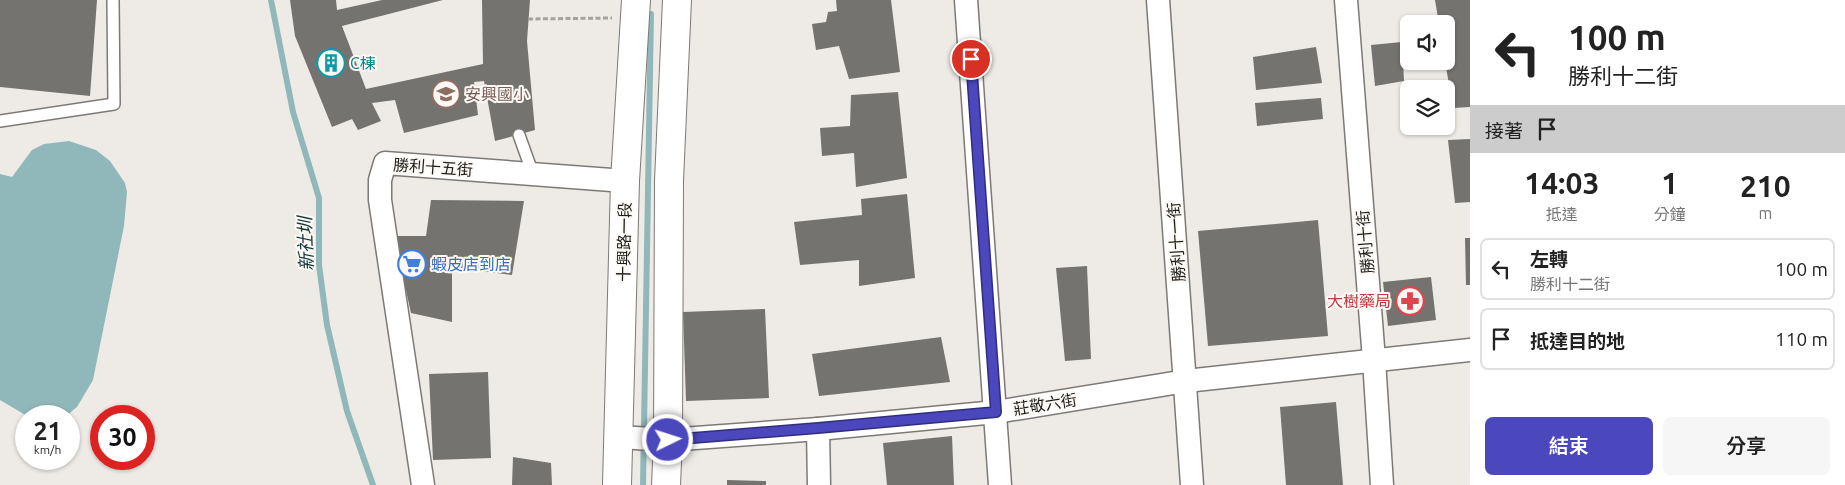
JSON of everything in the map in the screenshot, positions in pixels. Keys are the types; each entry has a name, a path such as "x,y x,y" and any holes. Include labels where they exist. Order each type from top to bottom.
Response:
{"street":[{"path":"666,485 668,440 669,181 677,0"},
{"path":"966,0 1000,485"},
{"name":"勝利十一街","path":"1158,0 1192,485"},
{"name":"勝利十街","path":"1346,0 1382,485"},
{"name":"十興路一段","path":"617,485 626,181 635,9"},
{"name":"勝利十五街","path":"423,485 380,200 380,180 385,163 626,181"},
{"name":"莊敬六街","path":"619,437 668,440 996,412 1186,381 1470,350"},
{"path":"818,428 819,485"}],"lane":[{"path":"0,121 114,104 113,0"},
{"path":"519,135 533,174"}],"path":[{"path":"528,18 635,9"}],"water":[{"path":"69,141 96,150 110,161 125,183 127,192 124,226 93,380 78,405 15,405 15,409 0,400 0,174 12,177 32,150 44,144"}],"building":[{"path":"0,0 97,0 90,96 0,87"},
{"path":"290,0 336,0 337,10 382,0 443,0 342,26 366,89 483,64 482,0 530,0 527,41 535,130 495,141 484,81 474,82 478,115 404,133 395,100 372,103 381,121 358,130 352,119 332,127 295,36"},
{"path":"836,0 891,0 900,72 849,79 839,46 816,50 812,24 826,22 828,12 837,11"},
{"path":"1435,0 1470,0 1470,107 1455,108 1455,80 1448,80 1447,70 1455,70 1455,15 1438,15"},
{"path":"1400,42 1400,70 1403,70 1404,80 1375,86 1371,45"},
{"path":"1316,47 1322,83 1256,90 1253,57"},
{"path":"898,92 907,178 856,187 854,153 822,156 820,128 850,126 851,95"},
{"path":"1321,98 1323,119 1257,126 1255,103"},
{"path":"1470,139 1470,202 1455,203 1448,140"},
{"path":"907,194 915,278 859,286 859,260 800,265 794,222 862,215 861,199"},
{"path":"431,200 524,201 512,275 452,267 452,322 411,313 394,236 426,236"},
{"path":"1318,220 1328,336 1208,346 1198,231"},
{"path":"1465,238 1470,238 1470,285 1466,285"},
{"path":"1087,266 1091,359 1065,361 1056,268"},
{"name":"大樹藥局","path":"1431,277 1436,320 1388,326 1383,282"},
{"path":"765,309 769,398 686,401 683,312"},
{"path":"941,337 950,382 819,396 812,354"},
{"path":"488,372 491,458 433,460 429,374"},
{"path":"1336,402 1343,485 1286,485 1280,407"},
{"path":"952,436 954,485 887,485 883,443"},
{"path":"513,457 551,463 552,485 512,485"},
{"path":"727,480 766,481 766,485 727,485"}],"waterway":[{"name":"新社圳","path":"271,0 293,112 319,198 319,265 327,325 347,411 373,485"},
{"name":"新社圳","path":"643,485 651,14"}],"place":[{"name":"C棟","path":"331,63"},
{"name":"安興國小","path":"446,94"},
{"name":"蝦皮店到店","path":"412,264"},
{"name":"大樹藥局","path":"1410,301"}],"route":[{"path":"668,440 996,412 971,59"}]}
